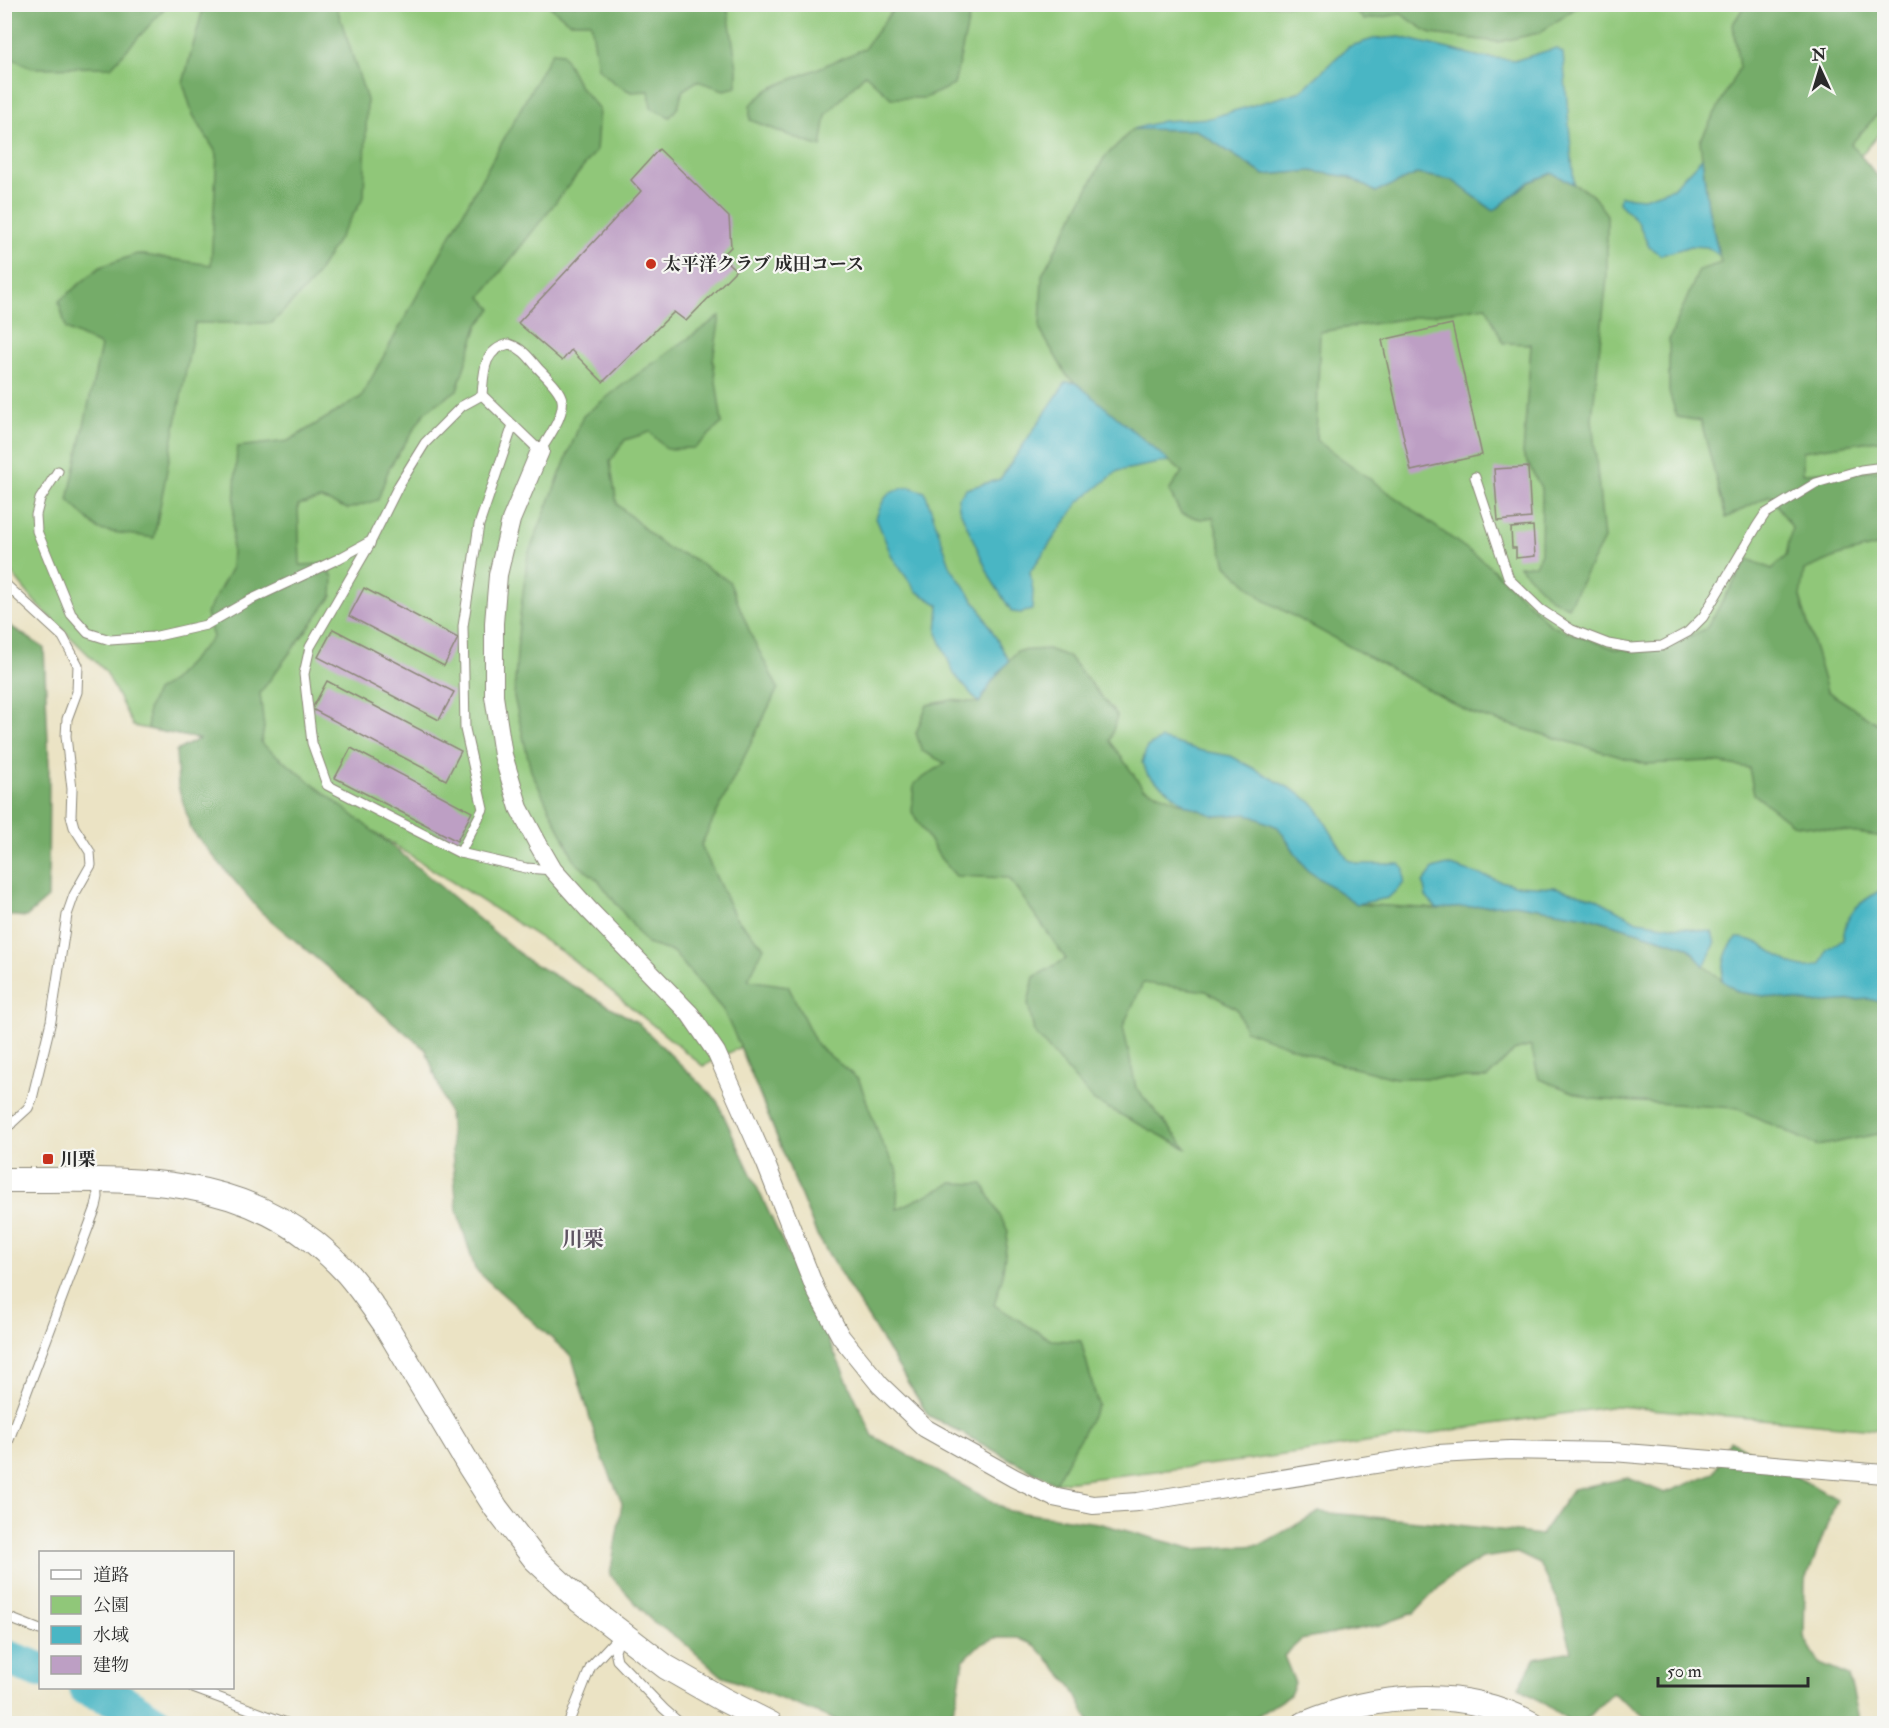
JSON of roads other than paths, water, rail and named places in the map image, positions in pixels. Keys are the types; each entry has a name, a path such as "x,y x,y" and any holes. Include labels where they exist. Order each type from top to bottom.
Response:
{"street":[{"path":"540,451 511,520 498,575 494,623 494,696 503,755 519,808 553,870 690,1014 716,1053 766,1164 816,1291 841,1337 880,1385 925,1428 1053,1497 1093,1504 1138,1502 1438,1454 1510,1450 1613,1452 1884,1474"},
{"path":"4,1180 172,1184 224,1194 248,1203 276,1216 302,1233 346,1272 385,1324 470,1467 535,1559 621,1634 666,1667 771,1724"},
{"path":"1304,1724 1361,1704 1395,1699 1425,1698 1456,1699 1493,1707 1517,1715 1532,1724"}],"lane":[{"path":"509,344 520,347 558,390 562,401 551,435 540,451 513,425 482,395 490,353 497,346 509,344"},
{"path":"482,395 462,406 425,443 399,485 371,542 310,646 304,674 312,743 327,785 460,854 526,868 553,870"},
{"path":"460,854 483,809 465,729 463,626 479,525 513,425"},
{"path":"1475,477 1509,579 1540,609 1572,630 1608,644 1631,648 1662,646 1688,632 1703,616 1766,514 1816,483 1861,470 1884,467"},
{"path":"58,471 40,499 36,515 37,531 71,614 88,633 110,640 153,637 206,625 248,601 338,560 371,542"},
{"path":"4,583 63,638 78,665 77,693 68,719 66,736 72,789 71,816 74,827 90,852 91,865 74,895 67,915 53,1012 32,1099 28,1108 8,1127"},
{"path":"4,1110 8,1127"},
{"path":"4,1453 96,1207 97,1181"},
{"path":"4,1616 39,1630"},
{"path":"567,1724 591,1666 621,1634"},
{"path":"621,1634 615,1651 617,1660 681,1724"},
{"path":"196,1689 289,1724"}],"water":[{"path":"1400,37 1481,57 1517,60 1556,48 1563,53 1574,184 1552,173 1529,182 1494,211 1452,180 1417,174 1376,192 1349,177 1311,171 1264,175 1196,130 1133,129 1163,121 1210,118 1301,91 1348,47 1373,39"},
{"path":"1702,158 1708,207 1719,255 1707,247 1691,246 1661,255 1649,247 1638,222 1619,203 1620,196 1644,198 1673,188"},
{"path":"1066,382 1076,383 1169,461 1118,471 1079,502 1030,572 1033,591 1032,610 1021,613 1012,612 991,579 959,508 958,498 966,489 1000,479"},
{"path":"910,487 925,492 951,568 980,609 1009,661 992,681 979,703 954,674 937,633 939,605 916,591 892,557 876,518 887,496 896,490"},
{"path":"1161,739 1202,751 1231,756 1295,791 1314,804 1348,860 1358,864 1399,864 1404,868 1404,883 1388,898 1357,904 1307,870 1278,827 1247,814 1215,816 1186,805 1148,775 1142,763 1147,747"},
{"path":"1447,865 1514,885 1554,887 1595,898 1637,921 1712,932 1715,944 1704,966 1688,947 1586,916 1514,904 1437,909 1426,897 1423,883 1433,869"},
{"path":"1879,891 1884,891 1884,1003 1869,999 1812,1003 1738,992 1722,980 1727,952 1737,938 1748,939 1799,966 1810,967 1821,964 1827,949 1843,940 1849,916 1864,901"}],"waterway":[{"path":"4,1657 39,1670"},
{"path":"89,1689 121,1701 157,1724"}],"place":[{"name":"太平洋クラブ 成田コース","path":"651,264"},
{"name":"川栗","path":"48,1159"}],"district":[{"name":"川栗","path":"583,1239"}]}
